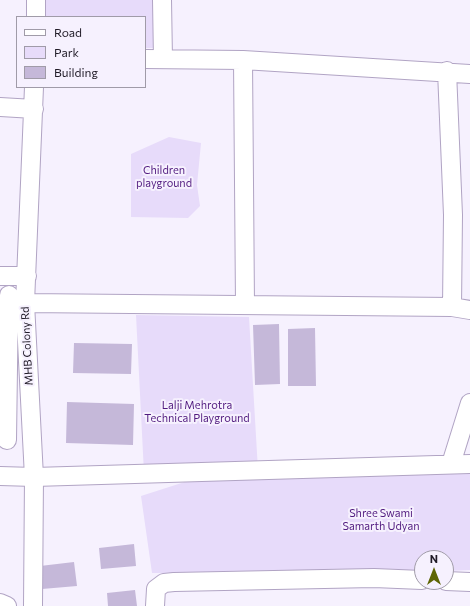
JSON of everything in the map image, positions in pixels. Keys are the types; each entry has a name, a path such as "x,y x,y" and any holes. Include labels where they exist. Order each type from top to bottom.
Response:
{"street":[{"path":"36,0 36,16"},
{"path":"162,0 163,59"},
{"path":"146,59 243,60 447,71 470,74"},
{"path":"243,60 245,305"},
{"path":"447,71 453,215 452,307"},
{"name":"MHB Colony Rd","path":"33,606 34,476 32,440 15,297 26,276 34,88"},
{"path":"0,107 34,109"},
{"path":"0,276 26,276"},
{"path":"32,440 3,440 15,297 245,305 452,307 470,310"},
{"path":"451,464 470,403"},
{"path":"0,476 470,464"},
{"path":"155,606 156,589 164,583 374,578 414,580"},
{"path":"454,581 470,582"},
{"path":"0,603 7,606"}],"green space":[{"path":"45,0 156,0 160,48 146,48 146,16 45,16"},
{"name":"Children playground","path":"169,137 201,143 197,185 200,206 188,218 131,217 131,154"},
{"name":"Shree Swami Samarth Udyan","path":"136,315 249,317 258,470 470,467 470,570 454,571 454,550 414,550 414,572 152,573 141,496 216,472 144,473"}],"building":[{"path":"279,324 280,384 255,385 253,325"},
{"path":"315,328 316,386 288,386 288,329"},
{"path":"74,343 132,344 131,374 73,373"},
{"path":"67,402 134,404 133,445 66,443"},
{"path":"134,544 136,566 101,569 99,548"},
{"path":"74,562 77,586 42,589 40,566"},
{"path":"135,590 137,606 108,606 107,593"}],"park label":[{"name":"Lalji Mehrotra Technical Playground","path":"197,411"}]}
